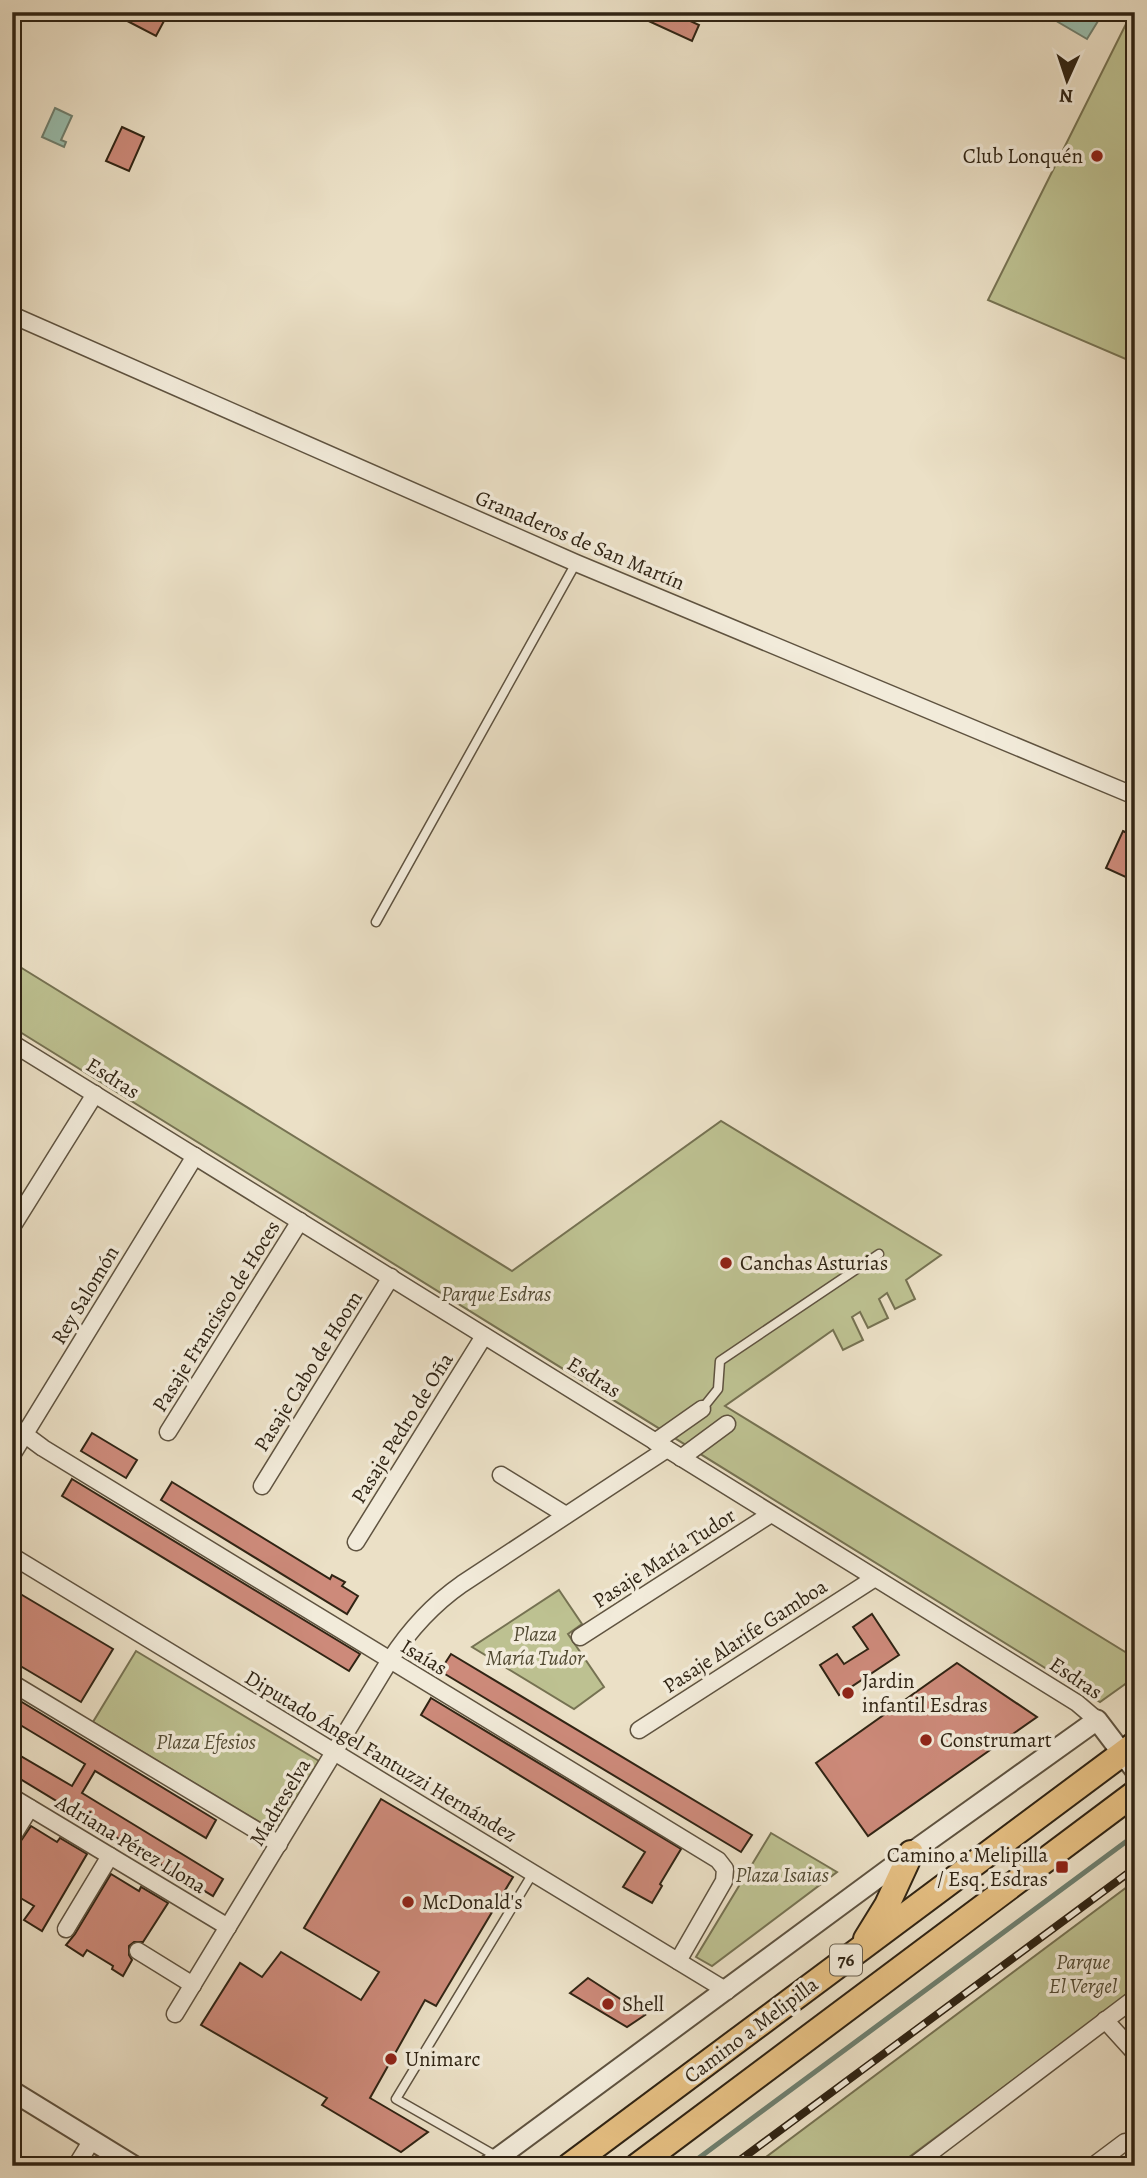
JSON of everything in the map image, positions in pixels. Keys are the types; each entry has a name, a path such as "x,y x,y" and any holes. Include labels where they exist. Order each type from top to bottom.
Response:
{"main road":[{"name":"Camino a Melipilla","path":"569,2166 858,1951 1131,1756"},
{"name":"Camino a Melipilla","path":"637,2166 1135,1793"},
{"path":"858,1951 887,1905 911,1853"}],"street":[{"name":"Granaderos de San Martín","path":"12,315 576,563 1135,796"},
{"name":"Esdras","path":"12,1043 1077,1703 1131,1756"},
{"path":"12,1227 95,1094"},
{"name":"Rey Salomón","path":"12,1455 19,1430 195,1156"},
{"name":"Pasaje Francisco de Hoces","path":"168,1432 300,1221"},
{"name":"Pasaje Cabo de Hoom","path":"262,1486 391,1278"},
{"name":"Pasaje Pedro de Oña","path":"356,1542 484,1336"},
{"name":"Madreselva","path":"668,1450 702,1409"},
{"name":"Madreselva","path":"175,2014 390,1660 418,1622 449,1594 566,1515 668,1450 727,1424"},
{"name":"Isaías","path":"19,1430 43,1448 722,1864 726,1875 724,1881 678,1961"},
{"path":"501,1475 566,1515"},
{"name":"Pasaje María Tudor","path":"580,1637 771,1514"},
{"name":"Diputado Ángel Fantuzzi Hernández","path":"12,1556 727,1991"},
{"name":"Pasaje Alarife Gamboa","path":"639,1730 875,1578"},
{"path":"12,1683 279,1844"},
{"path":"493,2162 911,1853 1097,1720"},
{"name":"Adriana Pérez Llona","path":"12,1797 228,1927"},
{"path":"12,1837 30,1808"},
{"path":"66,1929 110,1856"},
{"path":"138,1951 192,1985"},
{"path":"920,2164 1135,1998"},
{"path":"1105,2020 1135,2053"},
{"path":"12,2091 134,2166"},
{"path":"76,2166 92,2140"},
{"path":"1093,2166 1125,2142"}],"lane":[{"path":"376,922 576,563"},
{"path":"702,1409 718,1389 720,1361 879,1254"},
{"path":"493,2162 396,2099 533,1873"}],"green space":[{"name":"Club Lonquén","path":"1132,12 1135,12 1135,363 988,300"},
{"name":"Parque Esdras","path":"12,962 512,1271 721,1121 941,1255 906,1280 915,1299 895,1309 887,1293 879,1299 888,1318 868,1328 860,1312 852,1317 863,1340 843,1350 833,1330 725,1406 1135,1658 1135,1677 1100,1702 12,1027"},
{"name":"Plaza María Tudor","path":"559,1590 582,1624 568,1634 604,1687 574,1709 472,1647"},
{"name":"Plaza Efesios","path":"136,1651 319,1761 276,1832 93,1722"},
{"name":"Plaza Isaias","path":"771,1833 837,1872 712,1966 696,1957"},
{"name":"Parque El Vergel","path":"1135,1881 1135,1990 897,2166 754,2166"}],"shaded area":[{"path":"1041,12 1102,12 1103,13 1087,39"},
{"path":"55,108 72,116 61,140 66,142 64,147 42,137"}],"building":[{"path":"110,12 147,12 164,21 156,36"},
{"path":"629,12 671,12 699,25 692,41"},
{"path":"122,127 144,137 129,171 106,161"},
{"path":"1123,831 1135,837 1135,868 1130,879 1106,868"},
{"path":"92,1433 137,1460 126,1478 81,1451"},
{"path":"72,1479 360,1654 349,1671 62,1496"},
{"path":"172,1482 330,1579 332,1575 345,1582 342,1586 358,1596 347,1614 161,1500"},
{"path":"12,1589 113,1649 81,1702 12,1661"},
{"path":"872,1614 899,1655 839,1695 820,1665 837,1654 844,1664 868,1649 853,1627"},
{"path":"451,1654 752,1835 741,1852 440,1671"},
{"name":"Construmart","path":"957,1663 1037,1717 868,1836 816,1763"},
{"path":"12,1696 216,1820 206,1838 95,1771 82,1793 223,1879 213,1896 12,1774 12,1751 72,1786 85,1764 12,1720"},
{"path":"431,1698 681,1849 652,1903 623,1887 645,1852 421,1715"},
{"path":"381,1799 513,1877 436,2006 425,2000 370,2098 428,2132 401,2152 322,2105 327,2098 201,2025 240,1963 262,1977 281,1952 361,2000 379,1972 304,1928"},
{"path":"31,1826 57,1842 60,1838 87,1854 42,1931 24,1920 34,1906 12,1893 12,1854"},
{"path":"111,1874 139,1891 141,1887 168,1903 143,1942 134,1942 129,1946 132,1960 123,1976 112,1969 113,1966 87,1950 83,1956 66,1945"},
{"name":"Shell","path":"588,1978 645,2015 627,2027 570,1993"}],"waterway":[{"path":"688,2166 1135,1835"}],"railway":[{"path":"732,2166 1135,1868"}],"place":[{"name":"Club Lonquén","path":"1097,156"},
{"name":"Canchas Asturias","path":"726,1263"},
{"name":"Jardin infantil Esdras","path":"848,1693"},
{"name":"Construmart","path":"926,1740"},
{"name":"Camino a Melipilla / Esq. Esdras","path":"1062,1867"},
{"name":"McDonald's","path":"408,1902"},
{"name":"Shell","path":"608,2004"},
{"name":"Unimarc","path":"391,2059"}]}
